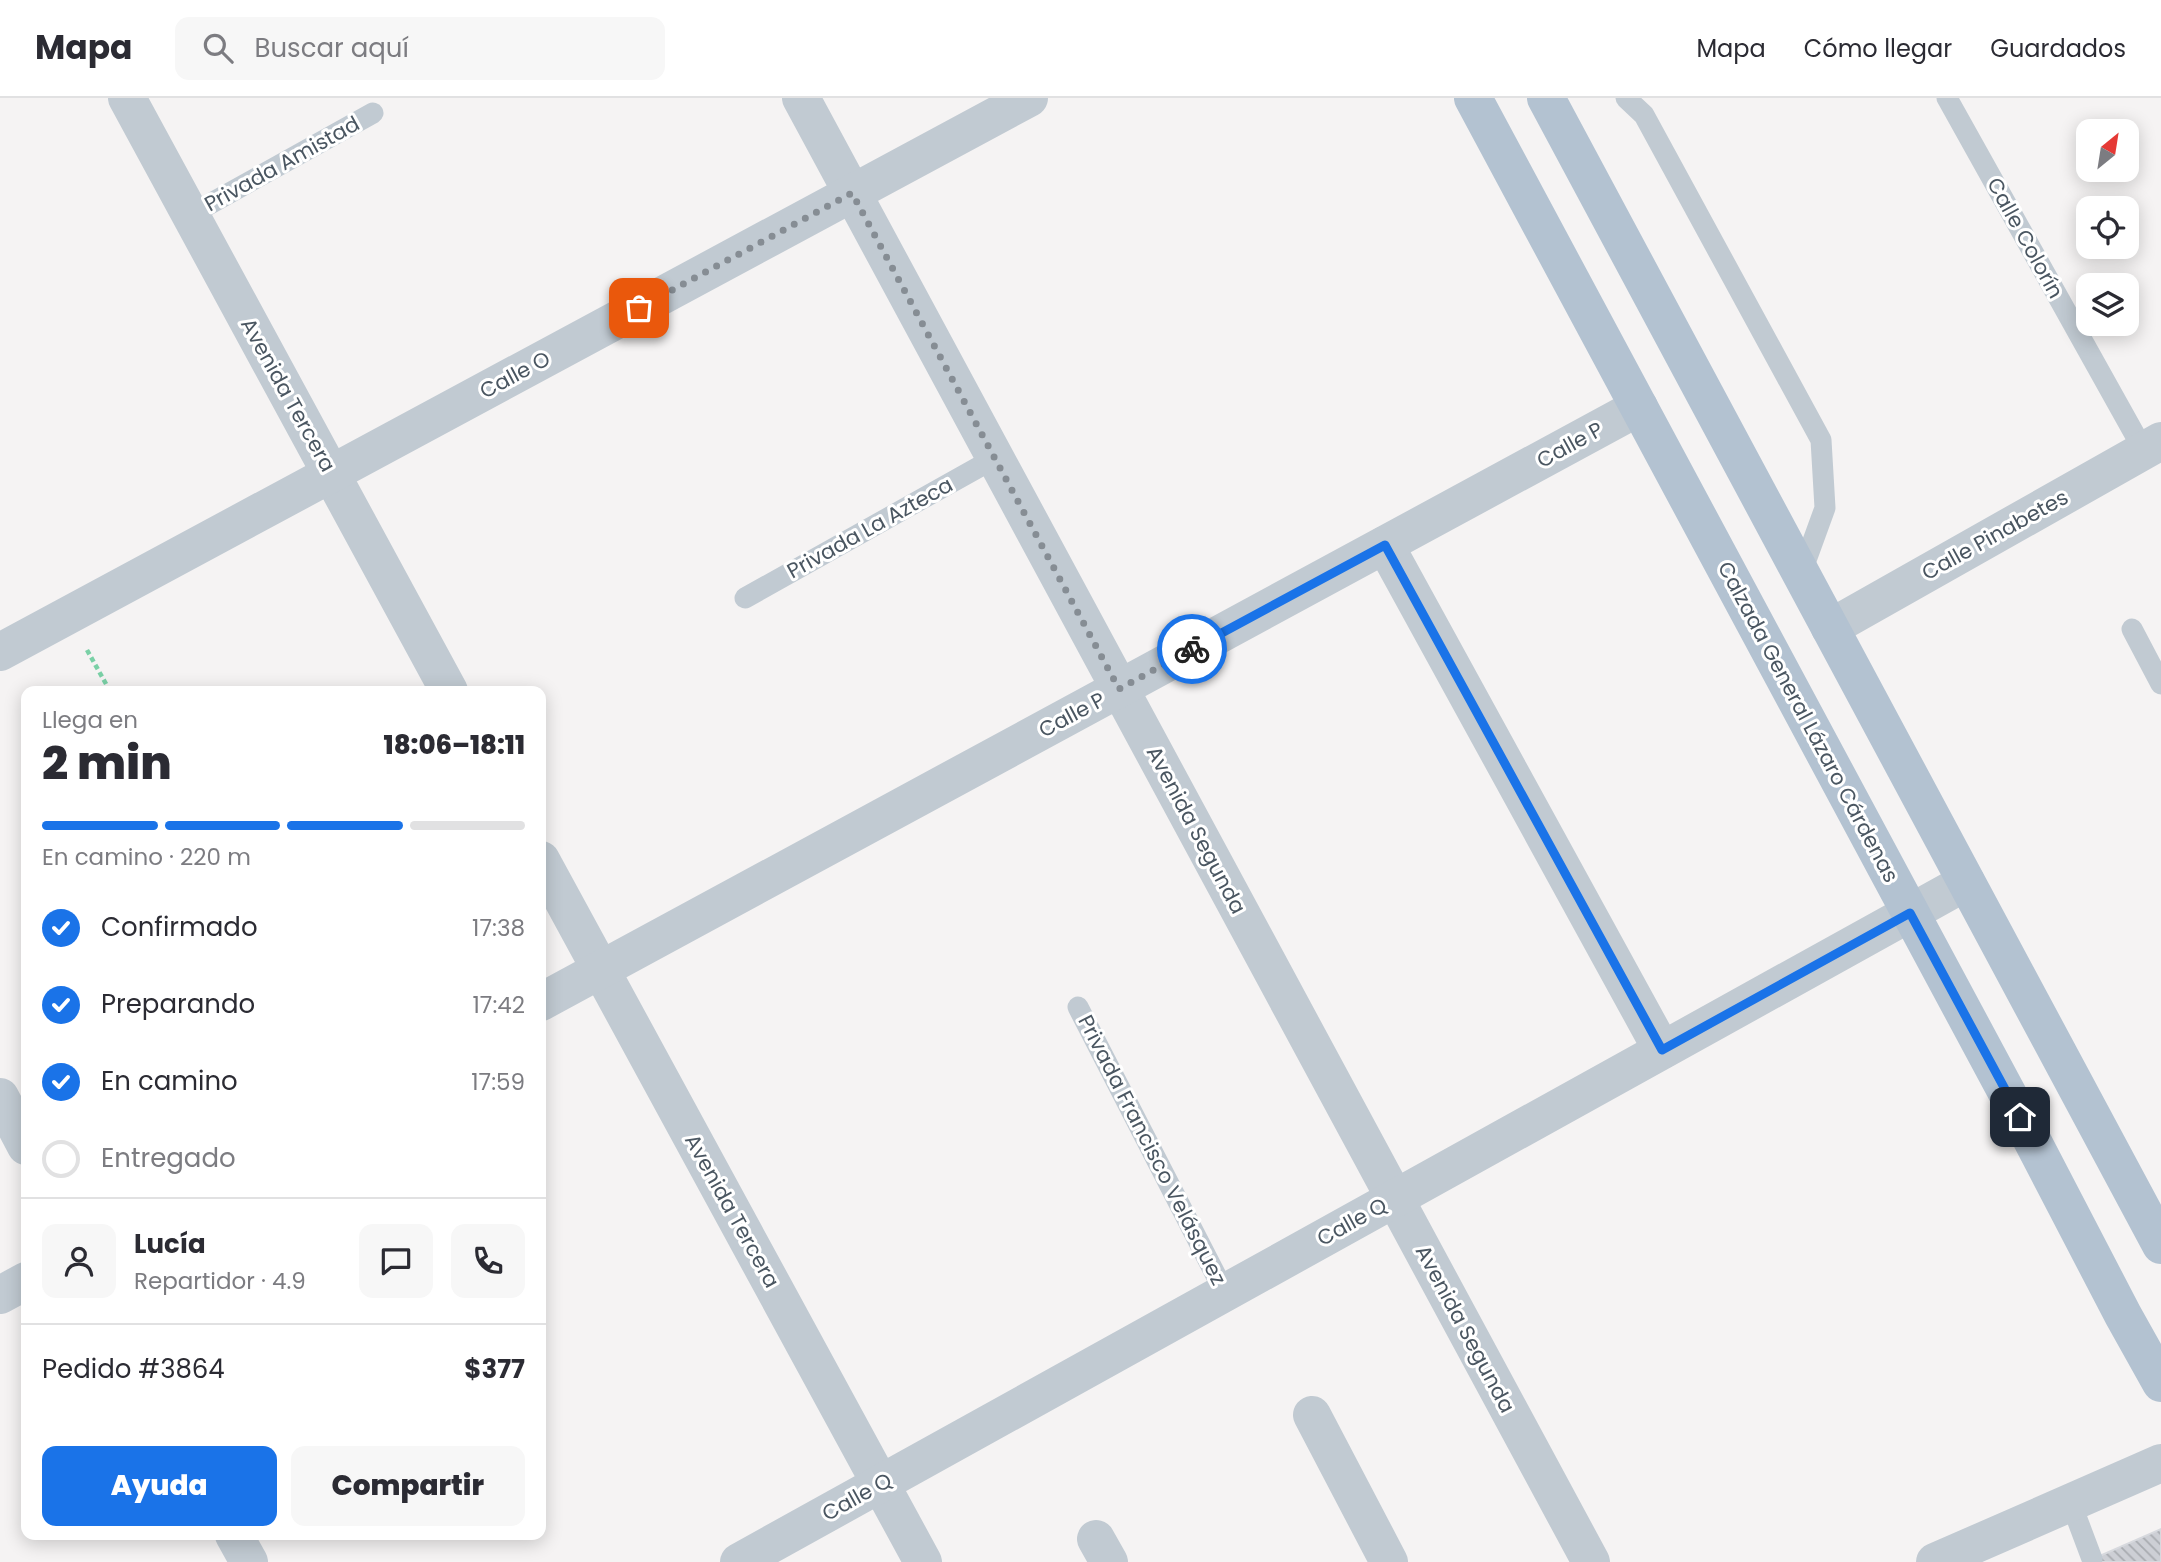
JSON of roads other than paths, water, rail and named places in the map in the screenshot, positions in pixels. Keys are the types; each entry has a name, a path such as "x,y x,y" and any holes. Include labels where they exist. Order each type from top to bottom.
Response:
{"main road":[{"name":"Calzada General Lázaro Cárdenas","path":"1473,98 2161,1383"},
{"path":"1546,98 2161,1245"}],"street":[{"name":"Avenida Tercera","path":"127,98 446,686"},
{"name":"Avenida Segunda","path":"801,98 1591,1562"},
{"name":"Calle O","path":"0,652 1029,98"},
{"name":"Calle P","path":"546,999 1639,407"},
{"name":"Calle Pinabetes","path":"1830,628 2153,446"},
{"path":"1385,545 1662,1050"},
{"name":"Avenida Tercera","path":"546,868 923,1562"},
{"name":"Calle Q","path":"739,1562 1966,882"},
{"path":"0,1097 21,1137"},
{"path":"0,1295 21,1284"},
{"path":"1312,1415 1389,1562"},
{"path":"1935,1562 2161,1463"},
{"path":"237,1540 249,1562"}],"lane":[{"path":"1626,98 1644,116 1821,440 1825,508 1801,574"},
{"name":"Calle Colorín","path":"1947,98 2153,446"},
{"name":"Privada Amistad","path":"190,215 373,114"},
{"name":"Privada La Azteca","path":"745,598 995,458"},
{"path":"2132,629 2161,684"},
{"name":"Privada Francisco Velásquez","path":"1079,1007 1226,1293"},
{"path":"2071,1503 2092,1559"}]}
